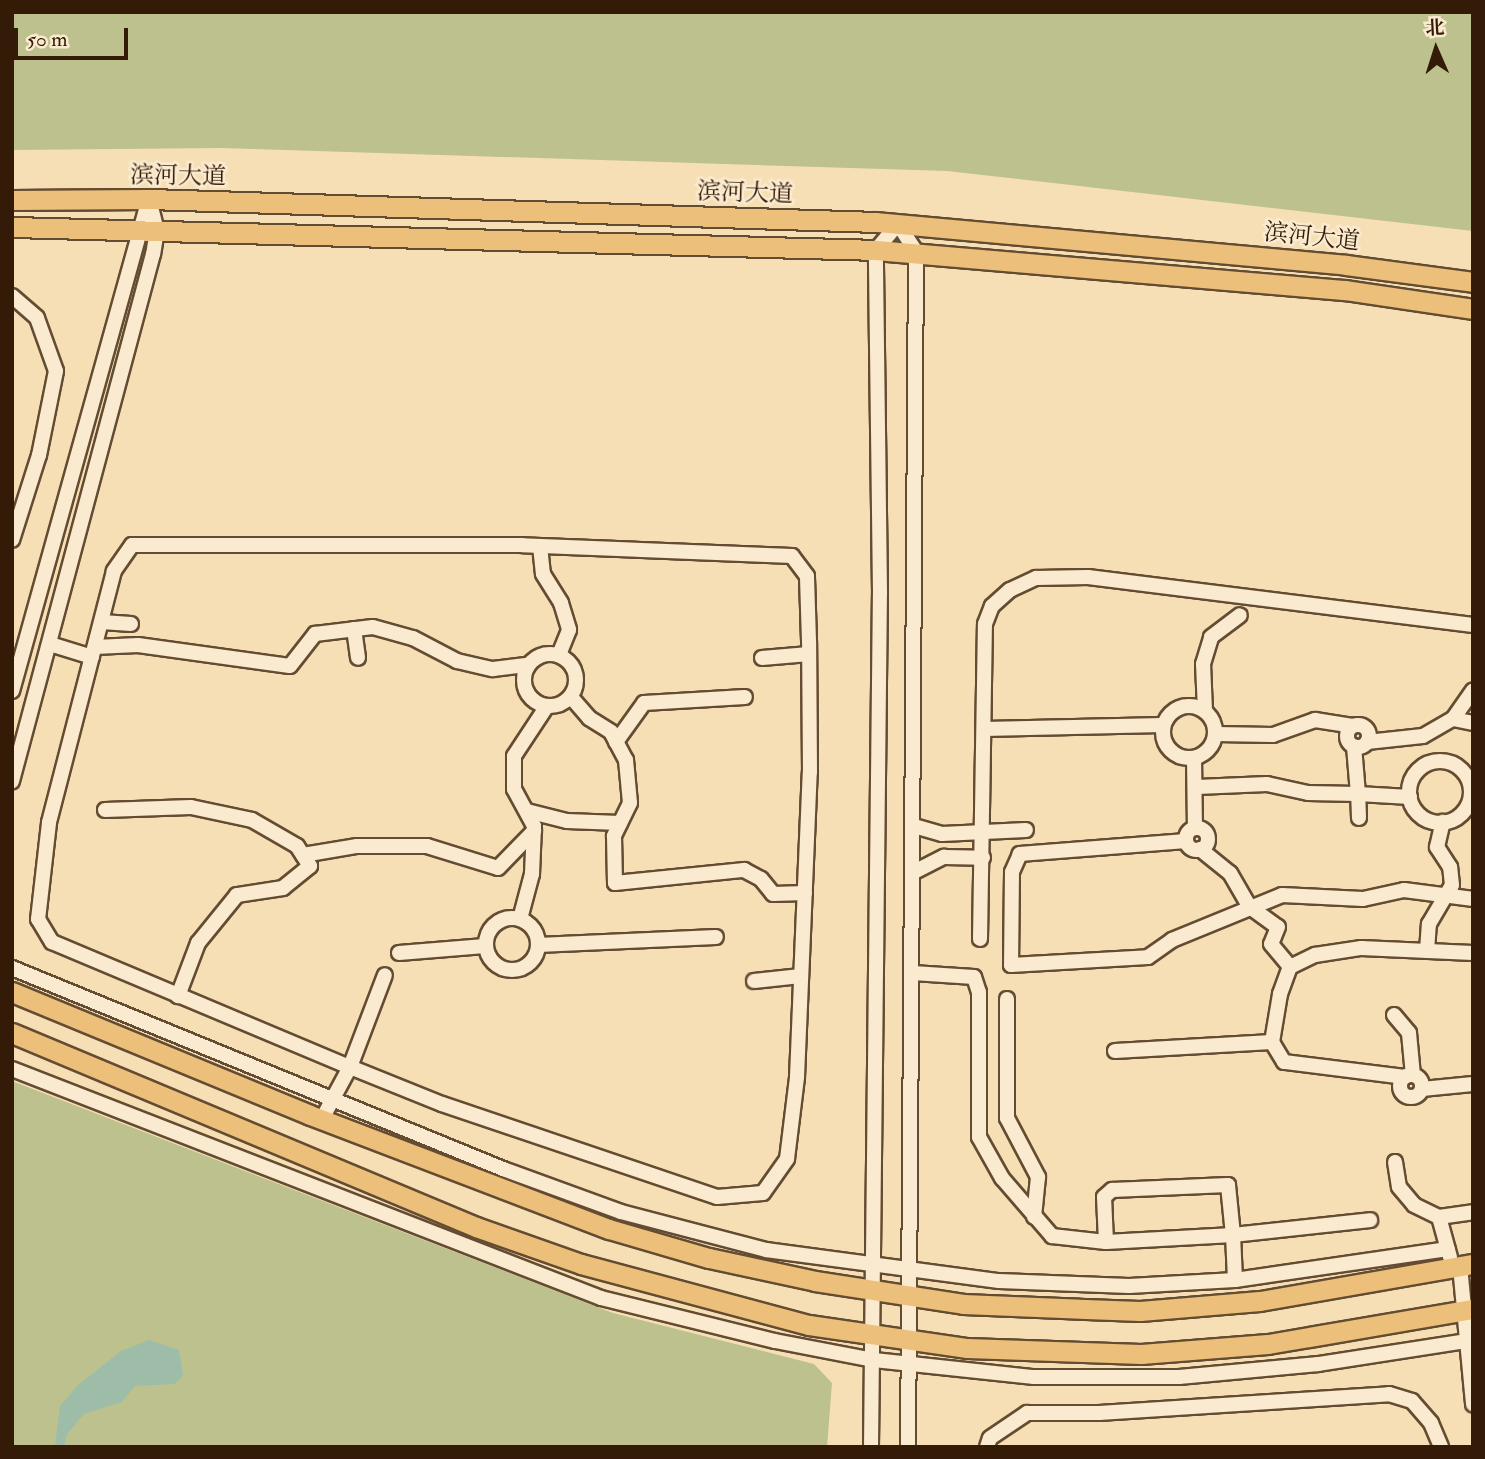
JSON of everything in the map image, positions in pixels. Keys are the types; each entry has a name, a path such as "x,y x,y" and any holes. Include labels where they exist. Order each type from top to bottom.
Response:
{"main road":[{"name":"滨河大道","path":"12,200 149,199 898,224 1346,265 1473,282"},
{"name":"滨河大道","path":"12,228 916,252 1345,290 1473,309"},
{"path":"12,992 322,1119 609,1229 709,1258 875,1290 963,1304 1140,1311 1260,1301 1458,1261"},
{"path":"12,1033 534,1248 705,1300 874,1335 967,1348 1141,1354 1268,1344 1469,1309"}],"street":[{"path":"12,781 50,643 147,230 149,199"},
{"path":"871,1447 875,1290 880,607 876,250 898,224 916,252 914,872 908,1447"},
{"path":"12,691 147,230"},
{"path":"12,296 37,318 56,371 18,496 12,540"},
{"path":"132,545 540,546 792,556 807,576 809,654 805,893 797,1077 786,1159 763,1193 717,1197 442,1104 52,942 38,919 48,823 114,571 132,545"},
{"path":"540,546 543,574 561,603 569,629 559,655"},
{"path":"980,939 985,624 992,606 1010,590 1036,578 1135,582 1473,625"},
{"path":"1216,734 1205,711 1203,664 1211,637 1240,615"},
{"path":"102,622 131,624"},
{"path":"50,643 94,652 138,646 290,666 314,634 373,627 413,638 457,661 493,669 528,665 542,654 559,655 576,673 571,697"},
{"path":"354,629 358,658"},
{"path":"762,658 809,654"},
{"path":"528,665 526,691 547,706"},
{"path":"1216,734 1273,735 1315,720 1353,726 1347,738 1361,744 1423,736 1453,719 1473,690"},
{"path":"571,697 616,742 626,760 630,803 614,836 615,883 744,870 773,894 805,893"},
{"path":"520,919 532,874 534,831 527,811 514,789 514,755 547,706 571,697"},
{"path":"616,742 644,703 745,697"},
{"path":"984,729 1163,725 1181,707 1205,711"},
{"path":"1453,719 1473,723"},
{"path":"1163,725 1170,750 1194,758 1209,749 1216,734"},
{"path":"1359,818 1361,744"},
{"path":"1186,841 1195,828 1194,758"},
{"path":"1434,761 1454,764 1472,788 1461,814 1443,822 1424,818 1410,797 1416,772 1434,761"},
{"path":"1196,787 1267,783 1308,793 1410,797"},
{"path":"105,810 191,807 252,820 297,846 310,866 283,888 237,895 215,917 198,943 178,996"},
{"path":"527,811 567,821 620,823"},
{"path":"1427,951 1429,924 1452,885 1450,867 1437,847 1443,822"},
{"path":"914,826 942,834 1026,830"},
{"path":"1195,828 1207,834 1200,849"},
{"path":"303,855 357,846 427,846 498,868 534,831"},
{"path":"1186,841 1190,848 1200,849 1230,873 1250,907 1278,927 1270,944 1290,967"},
{"path":"1186,841 1020,854 1012,873 1010,965 1148,957 1172,940 1282,895 1363,899 1404,890 1473,899"},
{"path":"914,872 944,858 983,858"},
{"path":"520,919 534,929 538,945 525,967 508,970 492,962 485,946 495,922 520,919"},
{"path":"538,945 716,937"},
{"path":"399,953 485,946"},
{"path":"1290,967 1315,955 1361,948 1473,953"},
{"path":"1290,967 1272,1042 1284,1062 1409,1076 1422,1089"},
{"path":"12,968 332,1101 621,1212 766,1250 999,1281 1129,1286 1458,1261"},
{"path":"913,973 974,977 979,992 979,1137 1002,1178 1052,1236 1106,1242 1233,1235 1370,1220"},
{"path":"322,1119 350,1067 385,975"},
{"path":"754,981 801,976"},
{"path":"1007,999 1007,1118 1038,1177 1034,1217"},
{"path":"1394,1015 1409,1033 1409,1076 1400,1086 1404,1095 1414,1097 1422,1089 1473,1084"},
{"path":"1115,1051 1272,1042"},
{"path":"12,1069 601,1298 775,1341 910,1367 1034,1377 1179,1377 1318,1364 1471,1341"},
{"path":"1395,1162 1399,1187 1414,1205 1439,1217 1473,1212"},
{"path":"1106,1242 1104,1197 1112,1190 1228,1185 1235,1280"},
{"path":"1439,1217 1458,1261 1469,1309 1473,1404"},
{"path":"987,1447 990,1438 1027,1413 1099,1413 1389,1394 1412,1401 1431,1423 1441,1447"}],"green space":[{"path":"12,12 1473,12 1473,231 947,171 221,148 12,150"},
{"path":"12,1081 613,1313 814,1364 832,1383 827,1447 12,1447"}],"shaded area":[{"path":"149,1340 179,1350 183,1375 175,1384 135,1386 122,1402 84,1414 67,1434 64,1446 55,1446 60,1406 78,1385 121,1351"}]}
